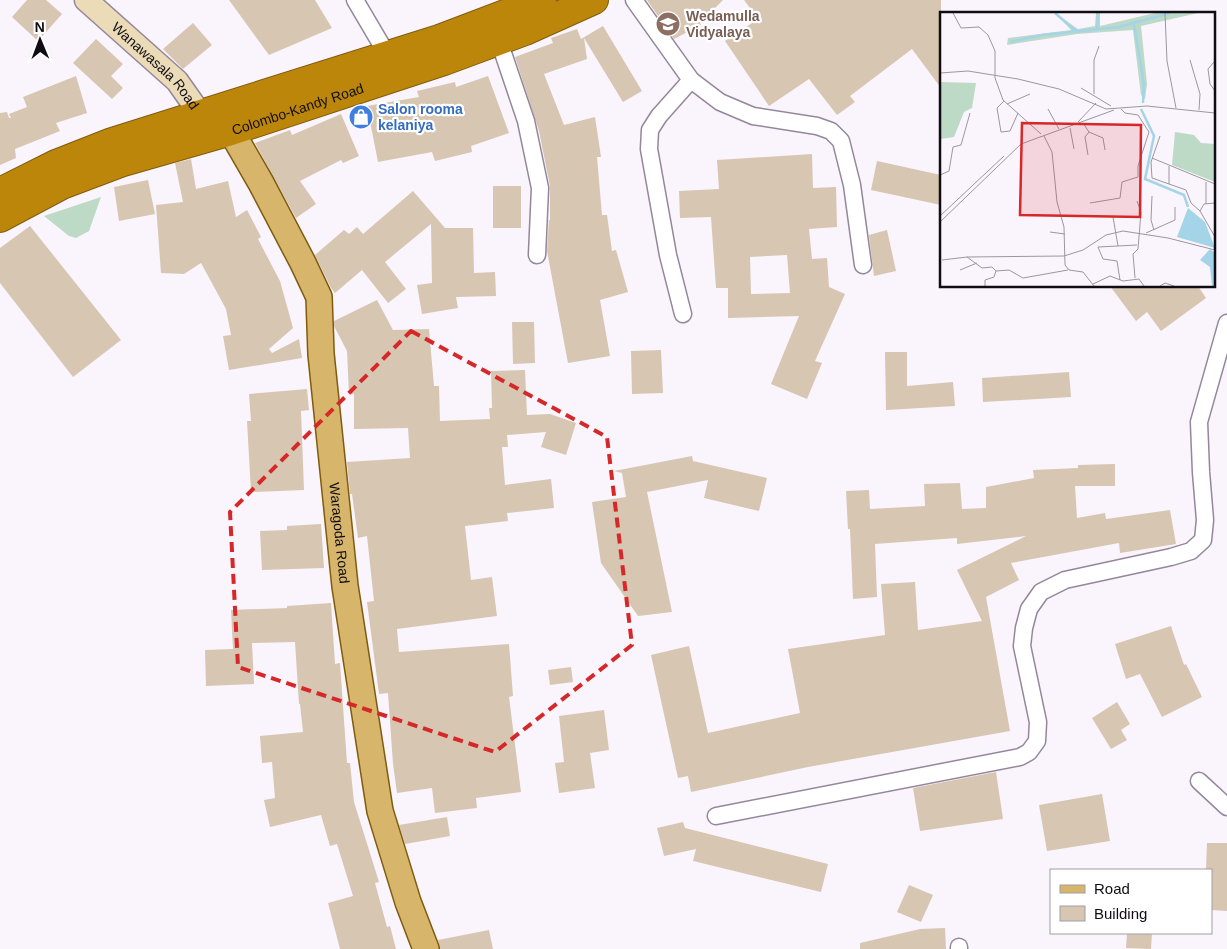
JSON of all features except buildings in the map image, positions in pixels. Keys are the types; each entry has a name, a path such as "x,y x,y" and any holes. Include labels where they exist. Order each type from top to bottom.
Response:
{"highway":[{"name":"Colombo-Kandy Road","path":"0,192 56,164 136,134 388,56 490,21 542,0"},
{"name":"Colombo-Kandy Road","path":"0,218 40,196 123,162 230,131 499,42 562,16 594,0"},
{"path":"201,115 230,131"}],"main road":[{"name":"Waragoda Road","path":"230,131 270,199 319,297 321,354 345,586 380,811 408,902 426,949"}],"street":[{"name":"Wanawasala Road","path":"86,0 177,81 201,115"},
{"path":"355,0 388,56"},
{"path":"634,0 691,80 720,102 753,116 817,126 831,131 841,141 852,185 863,266"},
{"path":"499,42 526,121 540,188 537,255"},
{"path":"683,314 668,255 649,150 650,130 659,116 691,80"},
{"path":"716,816 1020,757 1030,752 1037,741 1038,722 1022,646 1028,609 1041,592 1066,580 1191,551 1204,540 1205,520 1199,422 1227,323"},
{"path":"1199,781 1227,807"}],"highlighted area":[{"path":"411,331 607,437 632,645 495,752 238,667 230,512"}],"green space":[{"path":"101,197 89,231 76,238 69,236 44,216"}],"place":[{"name":"Wedamulla Vidyalaya","path":"668,24"},
{"name":"Salon rooma kelaniya","path":"361,117"}]}
